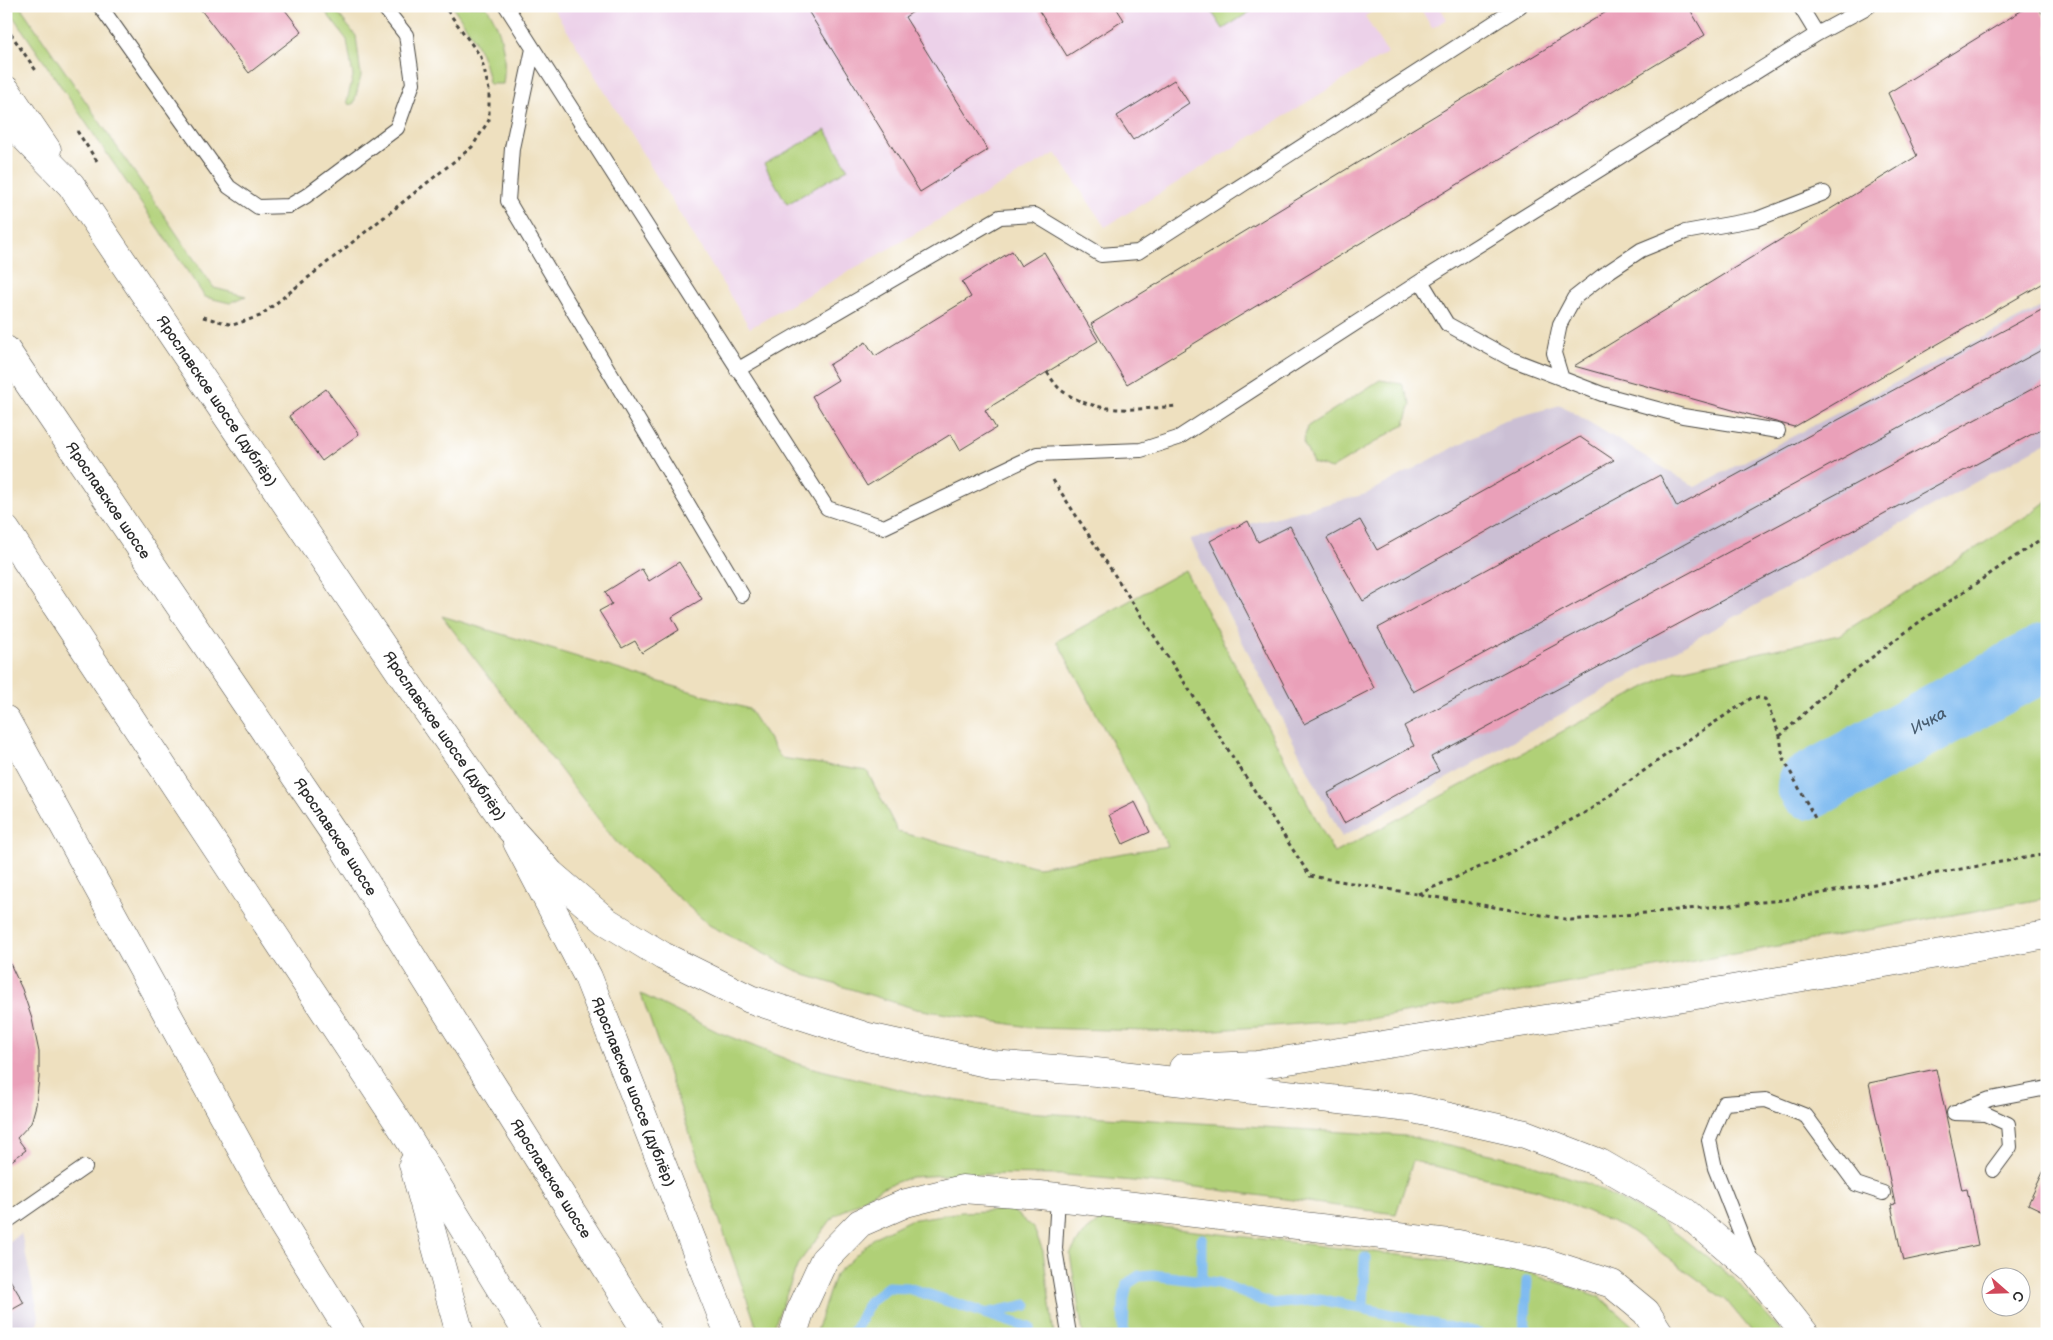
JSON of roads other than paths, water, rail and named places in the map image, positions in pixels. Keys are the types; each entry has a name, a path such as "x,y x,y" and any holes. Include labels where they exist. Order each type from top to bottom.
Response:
{"main road":[{"name":"Ярославское шоссе (дублёр)","path":"6,90 406,681 507,825 588,977 729,1334"},
{"name":"Ярославское шоссе (дублёр)","path":"6,118 71,185"},
{"name":"Ярославское шоссе","path":"6,350 342,846 648,1334"},
{"path":"6,530 404,1131 528,1334"},
{"path":"6,720 282,1223 351,1334"},
{"path":"507,825 551,874 606,921 663,956 750,999 868,1037 991,1064 1096,1072 1410,1108 1525,1134 1600,1163 1685,1212 1755,1270 1805,1334"},
{"path":"1096,1072 1257,1065 1715,992 2047,935"},
{"path":"404,1131 460,1334"},
{"path":"793,1334 800,1312 824,1260 860,1224 906,1202 962,1189 1058,1197 1458,1244 1544,1262 1612,1284 1646,1312 1660,1334"}],"lane":[{"path":"100,6 229,187 258,207 289,206 306,196 397,128 413,83 406,35 384,6"},
{"path":"506,6 827,508 884,527 1037,454 1141,450 1178,438 1421,281 1817,34 1870,6"},
{"path":"737,370 1000,217 1035,215 1101,255 1138,252 1520,6"},
{"path":"1800,6 1817,34"},
{"path":"533,49 512,148 508,201 742,595"},
{"path":"1562,379 1554,353 1560,324 1574,298 1602,276 1641,250 1685,232 1757,219 1824,193"},
{"path":"1421,281 1447,324 1511,359 1602,394 1683,416 1778,431"},
{"path":"1992,1170 2010,1147 2008,1124 1986,1114 1954,1113 1990,1099 2047,1088"},
{"path":"1755,1270 1715,1168 1709,1140 1724,1103 1766,1100 1806,1116 1856,1184 1883,1193"},
{"path":"6,1222 85,1167"},
{"path":"1058,1197 1055,1249 1069,1334"}],"waterway":[{"name":"Ичка","path":"1810,786 2047,656"},
{"path":"1202,1239 1202,1281"},
{"path":"1363,1308 1365,1258"},
{"path":"1123,1334 1124,1299 1127,1284 1139,1276 1153,1275 1219,1283 1271,1304 1320,1299 1479,1334"},
{"path":"1524,1334 1527,1281"},
{"path":"853,1334 869,1302 888,1287 908,1288 1030,1328"},
{"path":"990,1313 1027,1305"}]}
